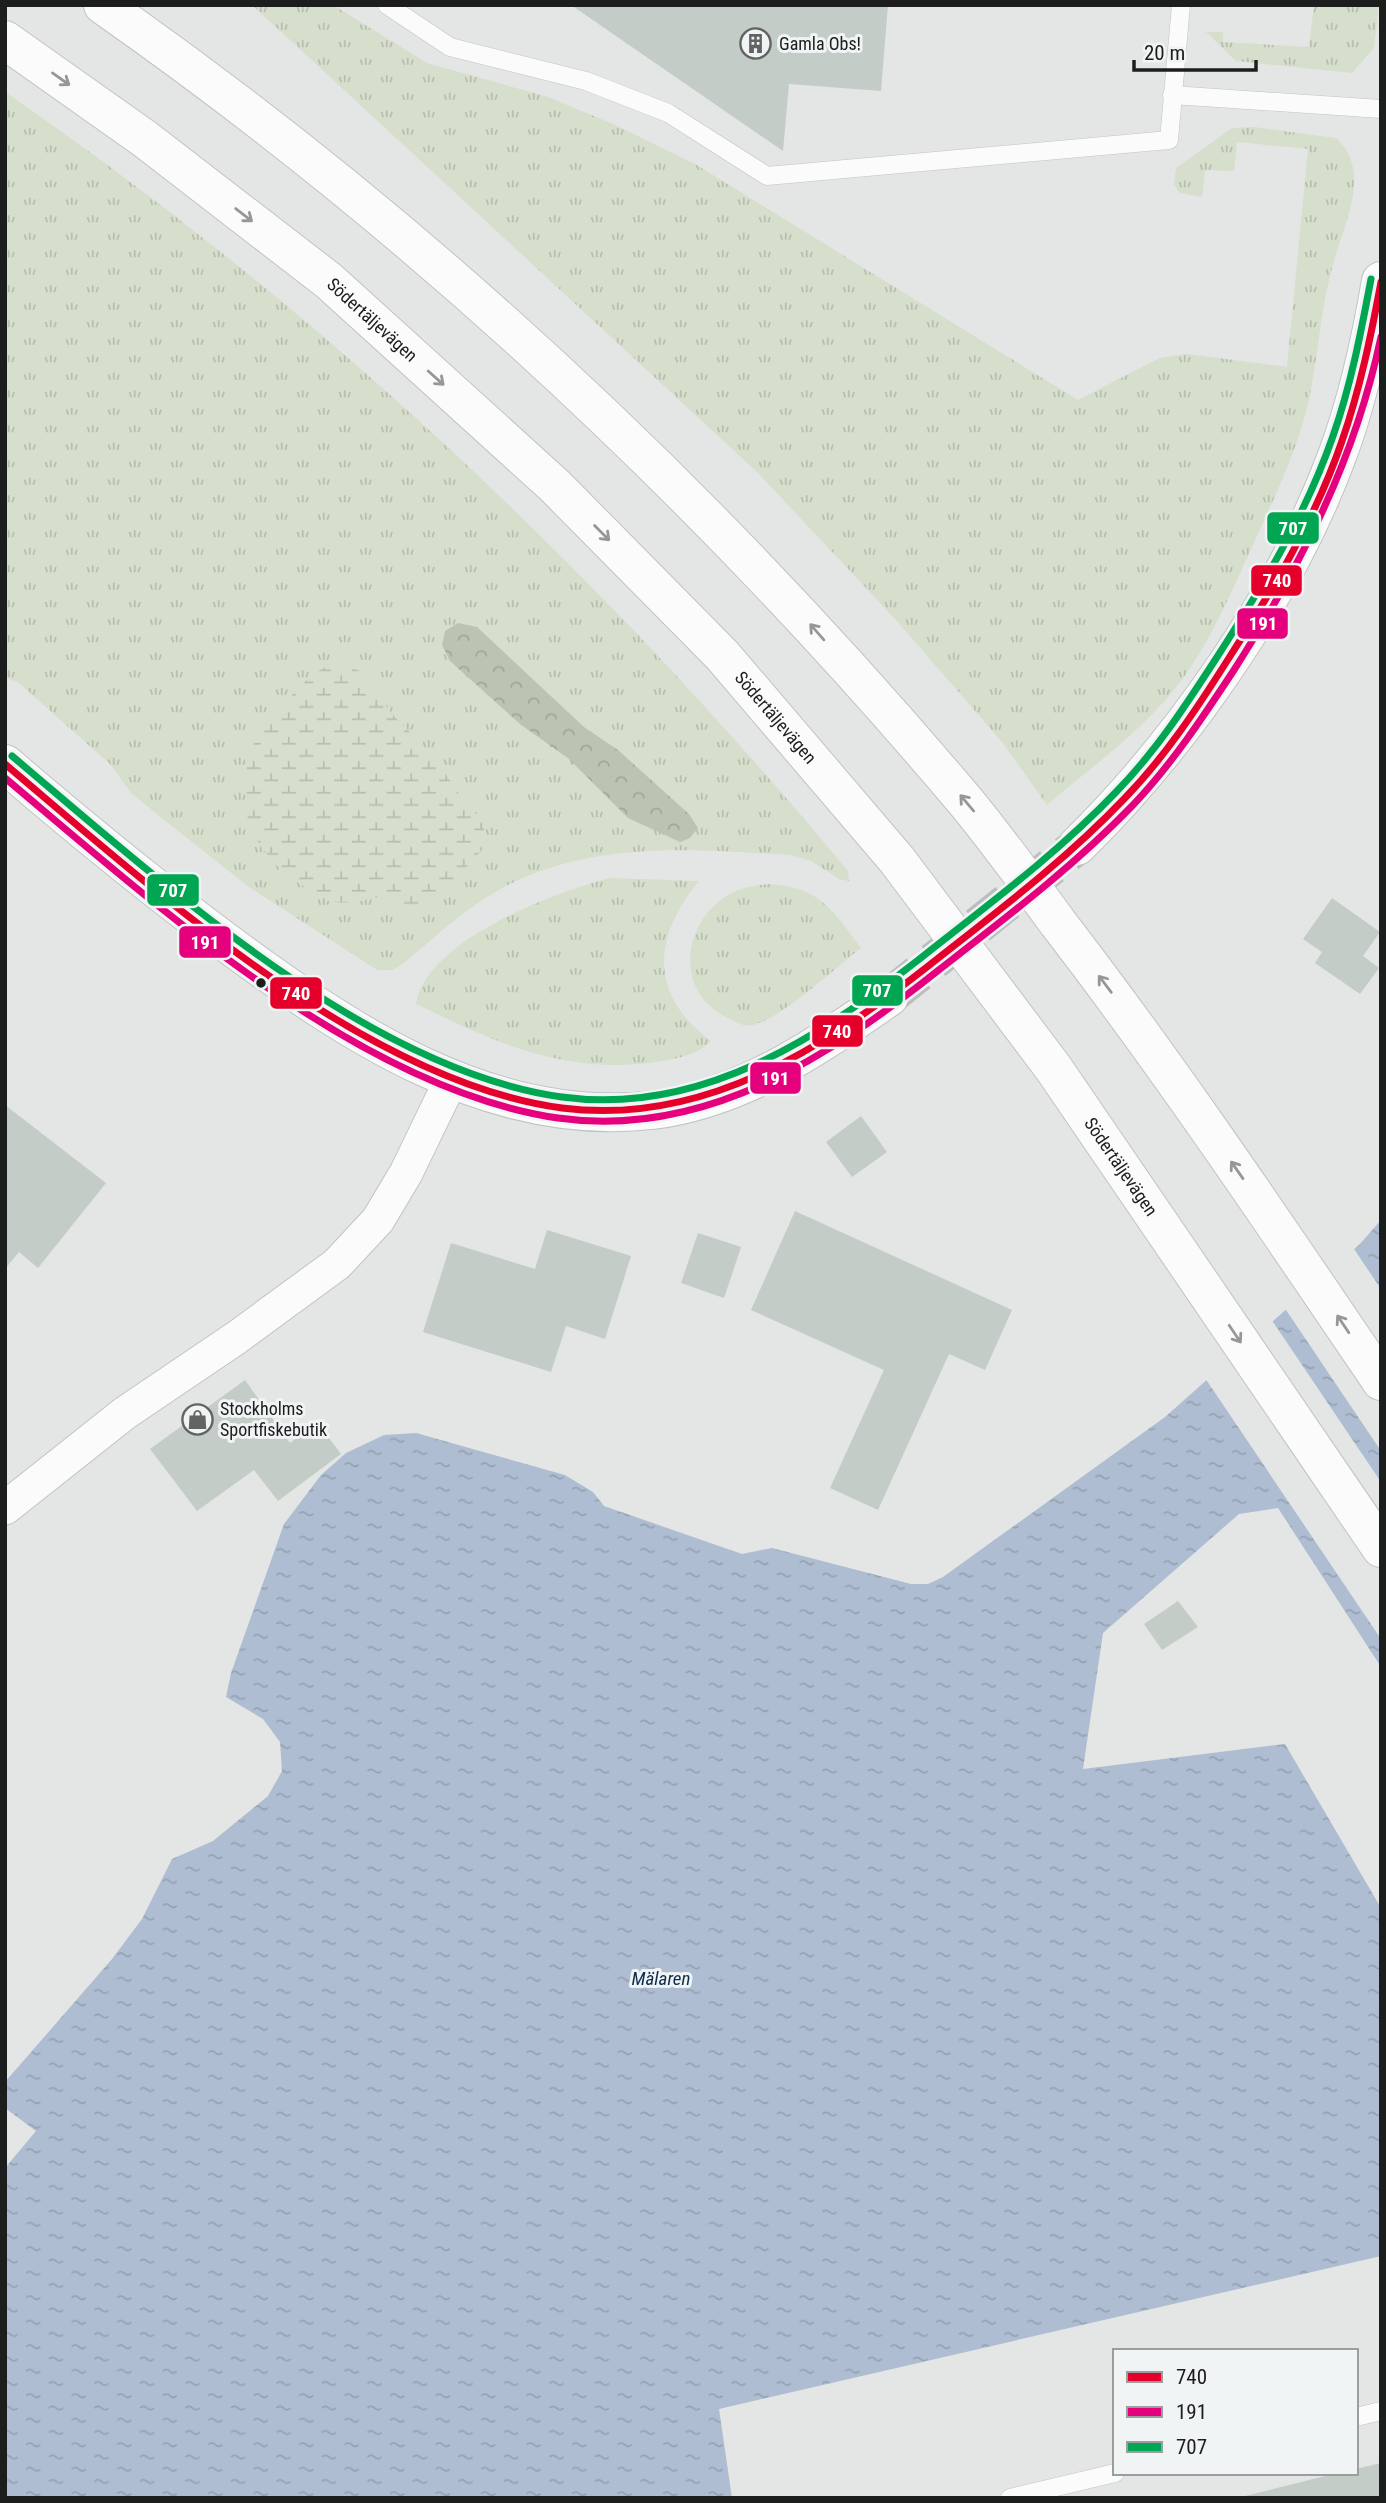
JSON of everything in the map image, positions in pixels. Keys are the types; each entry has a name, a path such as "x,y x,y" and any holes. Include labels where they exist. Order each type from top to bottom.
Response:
{"main road":[{"path":"103,5 200,73 382,218 614,424 792,604 968,805 1125,1010 1381,1381"},
{"name":"Södertäljevägen","path":"5,40 145,139 329,282 555,486 722,655 897,860 1054,1069 1381,1548"},
{"path":"1077,846 1125,798 1172,742 1243,636 1289,559 1337,457 1363,368 1381,281"},
{"path":"5,764 158,891 305,999 410,1062 490,1094 589,1112 654,1110 718,1094 747,1082 836,1034 889,997"}],"street":[{"path":"5,1508 125,1413 236,1338 337,1264 378,1220 406,1173 451,1080"}],"lane":[{"path":"387,5 450,47 586,81 668,113 767,176 1169,140 1181,5"},
{"path":"1172,95 1381,110"},
{"path":"1358,2417 1381,2411"},
{"path":"1010,2498 1113,2473"}],"green space":[{"path":"252,5 333,5 427,63 548,97 613,124 695,164 1078,400 1160,358 1187,354 1287,367 1308,149 1237,142 1234,171 1205,170 1202,197 1180,193 1174,185 1176,168 1232,128 1254,127 1336,138 1347,152 1353,167 1354,183 1348,218 1328,285 1303,423 1283,477 1235,584 1197,658 1173,691 1144,722 1047,805 1002,742 896,620 757,472"},
{"path":"1314,5 1379,5 1374,48 1352,73 1236,61 1206,32 1223,32 1223,42 1309,47"},
{"path":"5,92 122,176 236,264 346,356 454,453 557,552 657,655 848,871 849,881 839,879 811,861 790,855 678,850 603,856 567,863 531,875 497,891 461,916 404,963 393,970 377,970 249,887 131,793 110,764 19,683 5,677"},
{"path":"458,623 477,627 584,727 618,750 689,814 698,828 690,838 680,842 628,818 569,759 520,724 450,661 442,645 445,631"},
{"path":"333,663 358,670 393,715 434,757 461,797 484,823 484,848 454,880 414,908 398,906 382,896 353,903 330,902 285,875 261,847 249,825 245,802 245,755 293,694 313,674"},
{"path":"610,878 699,881 673,923 666,944 664,964 667,985 676,1004 691,1023 711,1041 699,1050 686,1056 657,1062 624,1065 561,1060 503,1043 416,1004 425,981 442,960 467,940 527,907"},
{"path":"767,884 800,889 823,902 861,948 778,1013 753,1025 740,1024 710,1007 698,992 692,975 690,956 702,921 714,906 739,890"}],"water":[{"name":"Mälaren","path":"1381,1220 1381,1667 1278,1508 1239,1514 1103,1633 1083,1769 1285,1744 1381,1908 1381,2256 719,2409 732,2498 5,2498 5,2168 36,2131 5,2108 5,2082 112,1959 142,1919 172,1859 213,1841 268,1796 282,1771 280,1742 263,1719 226,1697 231,1673 284,1524 321,1475 346,1453 384,1435 416,1433 565,1475 593,1492 604,1506 742,1554 772,1548 911,1584 928,1584 943,1577 1165,1417 1360,1244"}],"pier":[{"path":"1352,1246 1381,1289 1381,1451 1284,1307"},
{"path":"1271,1319 1381,1482 1381,1639 1205,1378"}],"building":[{"name":"Gamla Obs!","path":"571,5 888,5 881,91 789,84 783,151"},
{"path":"1332,898 1380,932 1363,956 1379,968 1360,994 1315,963 1322,952 1303,939"},
{"path":"5,1105 106,1183 38,1268 19,1252 5,1269"},
{"path":"861,1116 887,1152 852,1177 826,1142"},
{"path":"795,1211 1012,1310 985,1370 949,1354 878,1510 830,1488 884,1370 751,1310"},
{"path":"547,1230 631,1256 605,1339 566,1326 551,1372 423,1332 451,1243 535,1269"},
{"path":"698,1233 741,1247 724,1298 681,1283"},
{"path":"245,1380 290,1443 317,1422 341,1454 278,1501 254,1470 197,1511 150,1449"},
{"path":"1178,1601 1198,1627 1162,1650 1144,1624"},
{"path":"1381,2463 1381,2498 1237,2498 1329,2475 1358,2475 1358,2469"}],"tunnel":[{"path":"889,997 1077,846"}],"transit line":[{"name":"707","path":"12,756 133,858 269,963 341,1010 414,1050 488,1080 562,1097 613,1100 662,1095 709,1082 755,1064 799,1042 883,987 1047,857 1094,814 1145,759 1184,708 1235,628 1297,521 1322,465 1345,397 1371,279"},
{"name":"740","path":"5,764 194,921 265,973 338,1021 413,1061 488,1091 562,1108 614,1111 663,1105 711,1093 802,1053 887,998 1053,866 1101,822 1153,767 1244,635 1306,527 1331,470 1354,402 1381,282"},
{"name":"191","path":"5,778 127,881 264,985 335,1031 409,1070 483,1100 558,1118 612,1121 664,1116 715,1103 763,1084 810,1060 898,1001 1064,870 1111,827 1161,773 1234,670 1303,551 1341,469 1370,382 1381,337"}],"place":[{"name":"Gamla Obs!","path":"756,44"},
{"name":"Stockholms Sportfiskebutik","path":"197,1419"}]}
